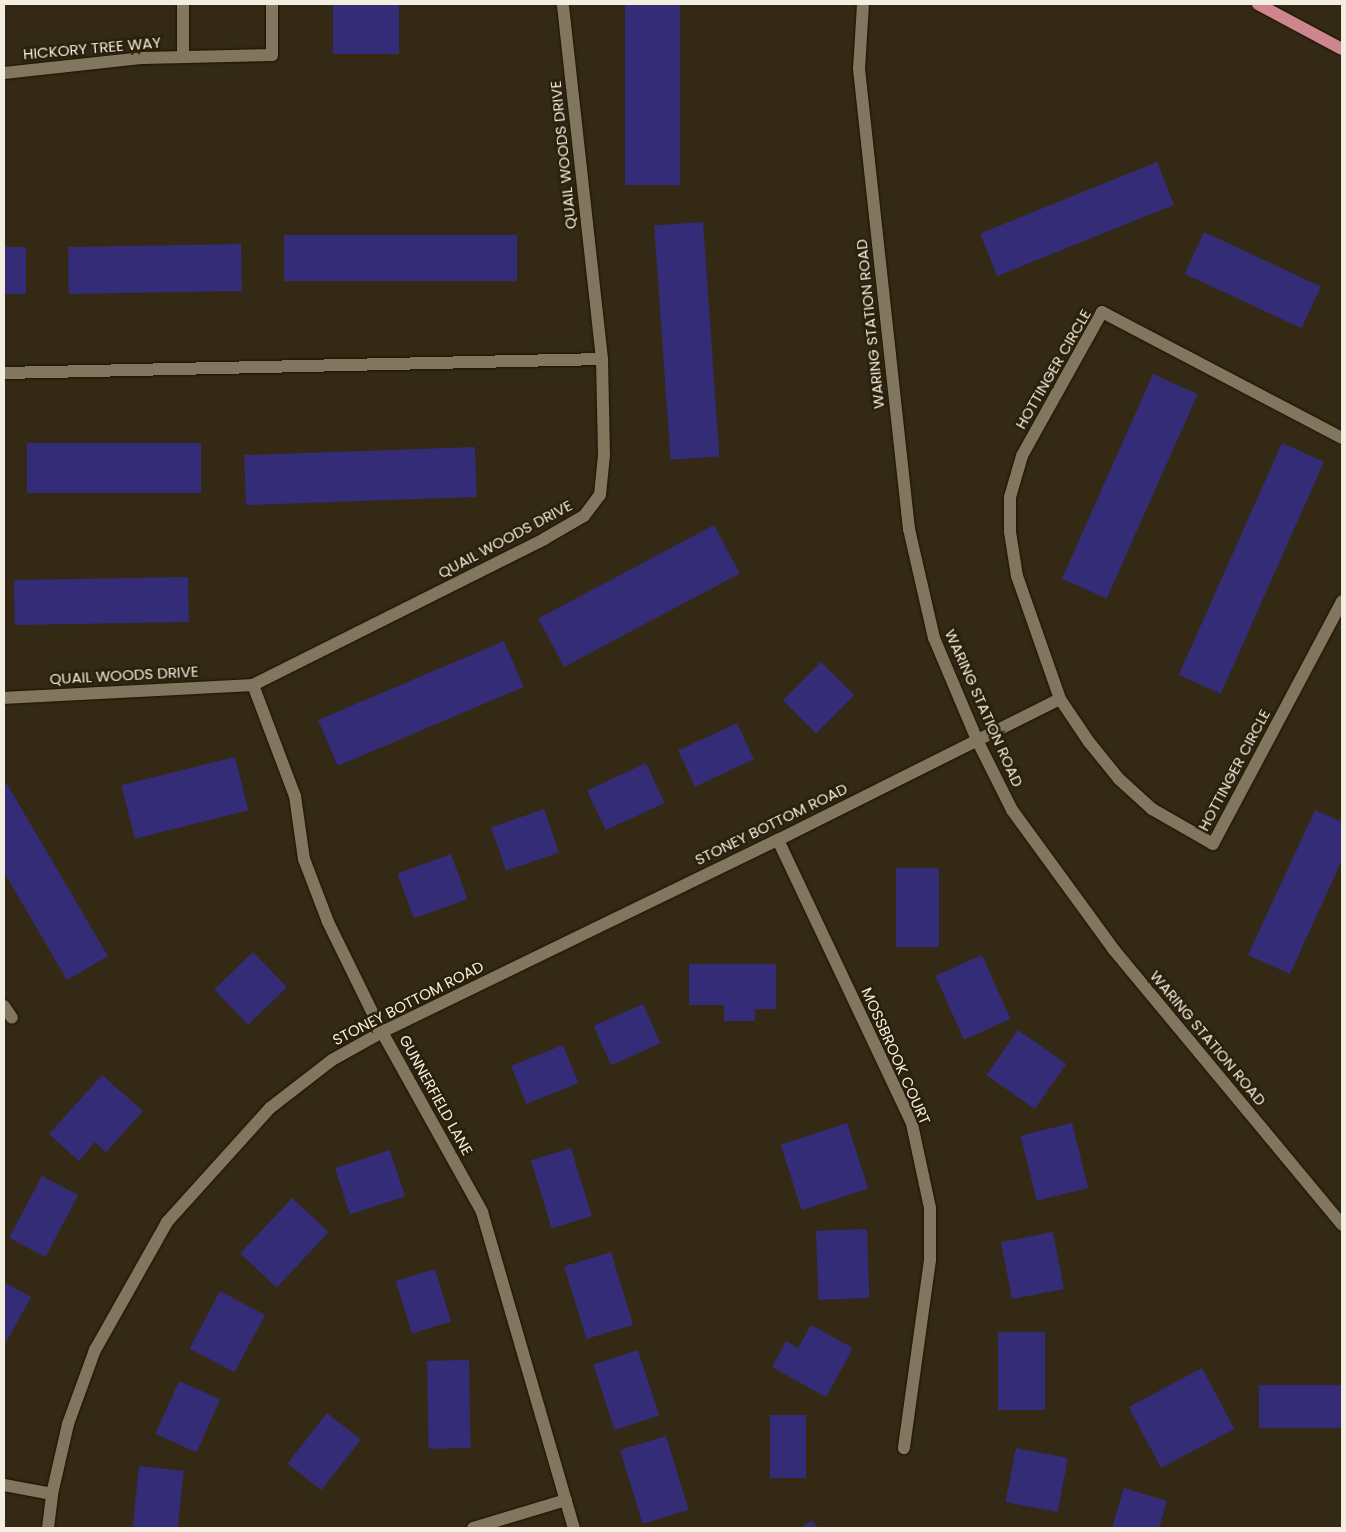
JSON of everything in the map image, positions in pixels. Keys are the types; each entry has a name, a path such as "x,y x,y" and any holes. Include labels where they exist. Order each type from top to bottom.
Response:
{"main road":[{"path":"1258,4 1342,49"}],"street":[{"name":"HICKORY TREE WAY","path":"183,57 184,4"},
{"name":"HICKORY TREE WAY","path":"4,73 143,58 272,55 272,4"},
{"name":"QUAIL WOODS DRIVE","path":"4,698 253,685 535,544 584,516 600,495 604,455 602,360 563,4"},
{"name":"WARING STATION ROAD","path":"863,4 859,69 909,530 934,638 977,740 1012,810 1114,950 1342,1225"},
{"name":"HOTTINGER CIRCLE","path":"1342,438 1102,312 1022,456 1010,498 1010,532 1016,576 1060,699 1089,742 1119,779 1152,808 1212,844 1342,601"},
{"path":"4,373 602,360"},
{"name":"GUNNERFIELD LANE","path":"253,685 295,796 304,860 328,922 382,1032 482,1212 574,1528"},
{"path":"977,740 1060,699"},
{"name":"STONEY BOTTOM ROAD","path":"48,1528 52,1494 68,1424 95,1350 167,1222 270,1108 332,1060 382,1032 778,840 977,740"},
{"name":"MOSSBROOK COURT","path":"778,840 912,1124 930,1208 930,1260 904,1448"},
{"path":"4,1006 12,1018"},
{"path":"4,1485 52,1494"},
{"path":"473,1528 566,1500"}],"building":[{"path":"333,4 399,4 399,54 333,54"},
{"path":"625,4 680,4 680,185 625,185"},
{"path":"1157,162 1174,205 997,276 980,234"},
{"path":"703,222 719,456 671,460 654,225"},
{"path":"1204,232 1321,287 1301,328 1185,274"},
{"path":"284,235 517,235 517,281 284,281"},
{"path":"241,244 242,291 69,294 68,247"},
{"path":"4,247 26,247 26,294 4,294"},
{"path":"1153,374 1198,394 1107,599 1062,579"},
{"path":"27,443 201,443 201,493 27,493"},
{"path":"1282,443 1324,462 1221,694 1179,675"},
{"path":"475,447 477,497 246,505 244,455"},
{"path":"714,525 740,574 564,667 538,618"},
{"path":"188,577 189,622 15,625 14,580"},
{"path":"504,641 524,687 338,766 318,720"},
{"path":"821,662 854,695 816,733 783,700"},
{"path":"737,723 754,759 695,787 678,750"},
{"path":"235,757 248,810 135,839 121,785"},
{"path":"646,763 665,803 606,830 587,790"},
{"path":"7,784 108,956 67,980 4,872 4,786"},
{"path":"544,809 559,852 506,871 491,827"},
{"path":"1315,810 1342,822 1342,860 1290,974 1248,955"},
{"path":"451,854 467,899 414,919 397,873"},
{"path":"896,868 939,868 939,947 896,947"},
{"path":"253,952 287,987 248,1025 214,990"},
{"path":"982,955 1010,1019 964,1040 935,976"},
{"path":"689,964 776,964 776,1009 755,1009 755,1021 724,1021 724,1005 689,1005"},
{"path":"643,1004 660,1043 611,1065 594,1026"},
{"path":"1018,1030 1066,1064 1035,1109 986,1075"},
{"path":"563,1045 578,1083 526,1104 511,1066"},
{"path":"102,1075 143,1111 106,1152 95,1142 79,1161 49,1134"},
{"path":"847,1123 868,1189 802,1210 780,1145"},
{"path":"1072,1123 1088,1188 1037,1201 1021,1136"},
{"path":"571,1148 592,1216 552,1228 531,1160"},
{"path":"390,1150 405,1197 350,1215 335,1168"},
{"path":"42,1176 78,1195 45,1257 9,1238"},
{"path":"292,1198 329,1232 277,1288 240,1254"},
{"path":"867,1229 869,1298 818,1300 816,1231"},
{"path":"1053,1232 1064,1289 1012,1299 1001,1242"},
{"path":"611,1252 633,1325 586,1339 564,1266"},
{"path":"435,1269 451,1322 412,1334 396,1281"},
{"path":"4,1282 31,1297 4,1346"},
{"path":"220,1291 265,1315 235,1372 189,1348"},
{"path":"811,1325 853,1348 826,1397 772,1367 786,1341 798,1348"},
{"path":"998,1332 1045,1332 1045,1410 998,1410"},
{"path":"638,1350 659,1416 615,1430 593,1365"},
{"path":"469,1360 471,1448 429,1449 427,1361"},
{"path":"1202,1368 1234,1429 1161,1468 1129,1407"},
{"path":"179,1381 220,1399 197,1452 155,1434"},
{"path":"1259,1385 1341,1385 1341,1428 1259,1428"},
{"path":"327,1413 361,1439 321,1490 288,1463"},
{"path":"770,1415 806,1415 806,1478 770,1478"},
{"path":"666,1436 689,1510 643,1524 620,1450"},
{"path":"1016,1448 1068,1458 1058,1512 1006,1502"},
{"path":"139,1466 184,1471 178,1528 133,1528"},
{"path":"1124,1488 1167,1501 1159,1528 1112,1528"},
{"path":"812,1520 818,1528 801,1528"}]}
